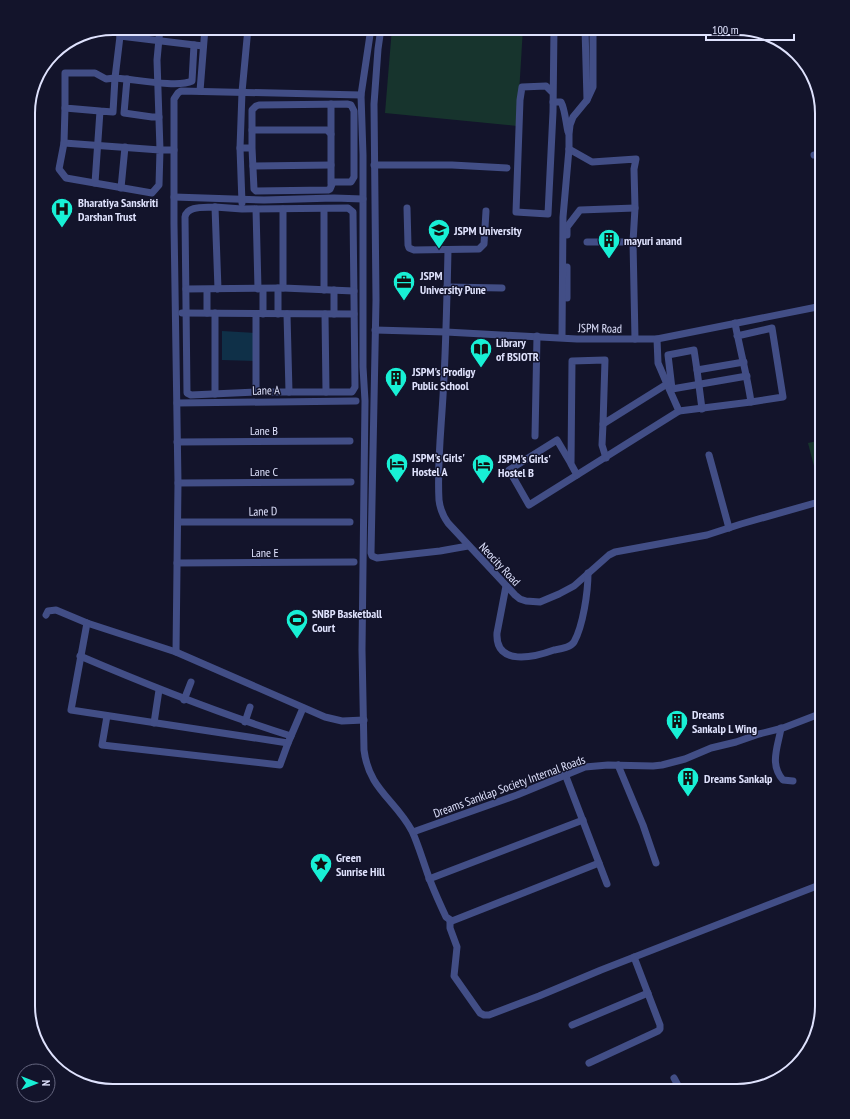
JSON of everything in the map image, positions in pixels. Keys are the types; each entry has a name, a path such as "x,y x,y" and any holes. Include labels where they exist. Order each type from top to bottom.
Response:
{"street":[{"path":"159,35 157,82 160,150 159,185 152,193 66,178 59,169 64,143 65,73 95,73 106,79 115,78 157,82 187,83 192,81 194,45"},
{"path":"200,91 204,35"},
{"path":"242,209 240,148 242,92 247,35"},
{"path":"369,35 360,95 363,155 363,367 365,400 362,650 364,750 368,769 377,786 402,816 412,832 446,917 450,921 450,928 457,947 454,976 480,1013 484,1016 489,1015 815,887"},
{"path":"380,35 374,104 375,330 371,553 372,556 377,558 440,551 468,546"},
{"path":"553,93 546,86 522,87 520,100 516,212 548,214 553,102 554,35"},
{"path":"585,35 587,100"},
{"path":"562,338 563,217 569,134 573,117 592,92 594,83 593,35"},
{"path":"112,112 120,36 203,46"},
{"path":"124,114 127,79"},
{"path":"176,652 178,483 175,313 174,99 181,91 360,95"},
{"path":"553,102 561,102 563,105 569,134"},
{"path":"331,104 330,189 256,191 254,189 252,148 252,110 256,106 331,104 351,105 354,111 354,177 351,182 335,182 331,184"},
{"path":"65,108 112,112 152,118 159,117"},
{"path":"95,183 100,111"},
{"path":"252,130 324,130 331,134"},
{"path":"64,143 174,150"},
{"path":"122,188 125,147"},
{"path":"240,148 252,148"},
{"path":"569,149 592,162 636,159 634,169 635,208 633,242 635,339"},
{"path":"253,166 331,165"},
{"path":"374,165 452,165 506,168"},
{"path":"174,197 242,199 363,199"},
{"path":"304,199 304,209"},
{"path":"215,207 218,289"},
{"path":"215,207 242,209 324,209 348,208 353,212 355,387 352,392 256,392 191,395 187,393 185,213 189,209 215,207"},
{"path":"407,208 408,245 409,248 414,250 482,248 484,244 486,211"},
{"path":"567,298 567,227 580,210 635,208"},
{"path":"256,209 260,289 256,392"},
{"path":"278,314 283,209"},
{"path":"324,209 324,290"},
{"path":"587,242 633,242"},
{"name":"Neocity Road","path":"448,250 439,501 444,517 468,546 520,599 540,602 559,594 574,586 609,555 615,552 707,535 815,504"},
{"path":"447,287 502,288"},
{"path":"186,289 207,290 280,288 354,291"},
{"path":"207,290 207,313"},
{"path":"334,290 334,314"},
{"path":"354,301 363,302"},
{"name":"JSPM Road","path":"375,330 562,338 657,338 815,307"},
{"path":"175,313 354,314"},
{"path":"216,313 216,394"},
{"path":"287,314 289,392"},
{"path":"325,314 326,392"},
{"path":"735,323 747,376 751,402"},
{"path":"577,475 557,440 509,470 529,505 680,411 783,397 772,328 737,336"},
{"path":"535,436 537,336"},
{"path":"657,338 658,364 680,411"},
{"path":"670,387 668,355 694,350 702,408"},
{"path":"571,464 572,361 605,360 602,445 606,458"},
{"path":"697,370 744,362"},
{"path":"602,424 670,387 747,376"},
{"name":"Lane A","path":"176,403 356,400"},
{"name":"Lane B","path":"177,442 350,441"},
{"path":"709,455 729,528"},
{"name":"Lane C","path":"178,483 351,482"},
{"name":"Lane D","path":"178,522 350,522"},
{"name":"Lane E","path":"177,563 354,562"},
{"path":"506,586 497,633 498,644 505,653 519,657 529,657 567,647 574,642 587,598 588,573"},
{"path":"46,615 48,612 56,610 87,623 176,652 303,708 336,720 364,720"},
{"path":"87,623 71,710 154,723 289,740"},
{"path":"80,656 159,690 289,740"},
{"path":"184,700 191,682"},
{"path":"154,723 159,690"},
{"path":"245,722 250,707"},
{"path":"107,716 102,745 280,765 303,708"},
{"name":"Dreams Sanklap Society Internal Roads","path":"412,832 542,785 565,774 585,767 662,765 685,759 711,748 781,728 815,716"},
{"path":"781,728 774,763 782,780 793,781"},
{"path":"618,765 643,825 656,863"},
{"path":"565,774 607,884"},
{"path":"430,879 583,820"},
{"path":"450,921 599,863"},
{"path":"589,1063 660,1029 660,1025 634,957"},
{"path":"572,1025 648,993"},
{"path":"674,1078 677,1084"}],"green space":[{"path":"391,35 523,35 517,126 385,113"},
{"path":"815,442 815,466 814,466 808,443"}],"water":[{"path":"222,331 256,333 256,361 222,360"}],"place":[{"name":"Bharatiya Sanskriti Darshan Trust","path":"62,228"},
{"name":"JSPM University","path":"439,250"},
{"name":"mayuri anand","path":"609,260"},
{"name":"JSPM University Pune","path":"404,302"},
{"name":"Library of BSIOTR","path":"481,368"},
{"name":"JSPM's Prodigy Public School","path":"396,398"},
{"name":"JSPM's Girls' Hostel A","path":"397,484"},
{"name":"JSPM's Girls' Hostel B","path":"483,484"},
{"name":"SNBP Basketball Court","path":"297,640"},
{"name":"Dreams Sankalp L Wing","path":"677,740"},
{"name":"Dreams Sankalp","path":"688,798"},
{"name":"Green Sunrise Hill","path":"321,884"}]}
